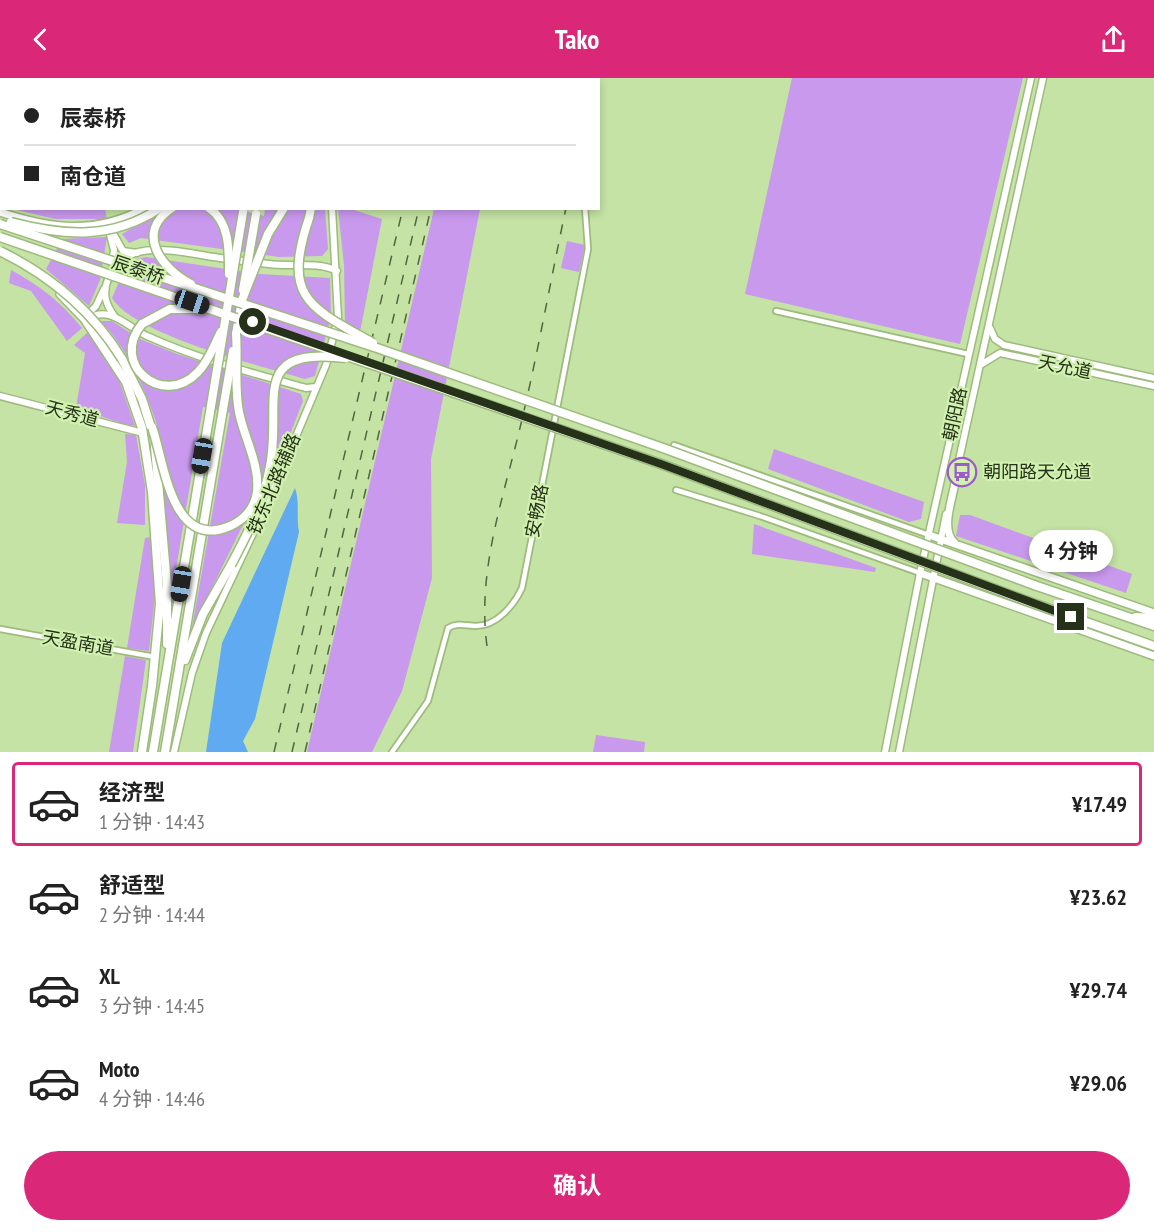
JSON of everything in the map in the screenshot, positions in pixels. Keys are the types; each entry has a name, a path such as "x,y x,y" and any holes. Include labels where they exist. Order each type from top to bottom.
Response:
{"highway":[{"path":"0,219 52,231 93,234 121,228 156,210"},
{"path":"169,210 163,215 156,227 155,249 176,275 221,298"},
{"path":"211,210 219,218 226,233 230,293"},
{"path":"153,752 244,210"},
{"path":"242,300 268,234 283,210"},
{"path":"310,210 298,260 304,292 323,316 380,349 675,452 1034,585 1154,626"},
{"path":"165,752 256,211"},
{"name":"辰泰桥","path":"0,224 380,349"},
{"name":"辰泰桥","path":"0,237 358,359"},
{"path":"0,250 40,273 79,304 97,322 137,388 152,427 170,495 187,520 207,529 219,529 237,523 248,513 255,501 257,485 238,404 236,334"},
{"path":"214,309 170,309 144,321 132,340 133,360 138,370 150,381 165,386 188,381 206,362 225,323"},
{"path":"85,320 126,382 143,433 159,579 155,657 142,752"},
{"path":"175,698 193,637 265,493 273,451 272,396 279,374 291,362 305,355 358,359 661,464 1154,646"},
{"path":"152,427 167,585 166,674"},
{"path":"1127,617 1154,618"}],"main road":[{"path":"0,212 66,228 109,223 140,210"},
{"path":"0,255 39,277 85,320"},
{"path":"956,475 947,533 958,545"},
{"path":"929,535 1154,613"},
{"path":"920,573 1154,656"},
{"path":"1116,633 1154,656"}],"street":[{"name":"朝阳路","path":"885,752 920,573 1031,78"},
{"name":"朝阳路","path":"899,752 940,538 956,475 1043,78"},
{"name":"铁东北路辅路","path":"174,752 192,673 206,633 273,491 326,365 338,318 332,210"},
{"name":"安畅路","path":"392,752 428,700 448,628 456,624 479,626 498,618 515,603 522,588 588,249 585,210"},
{"path":"109,223 120,247 127,252 137,253"},
{"path":"85,320 96,306 112,269 114,250 109,223"},
{"path":"112,269 119,261 137,253 159,249 283,266 329,267 337,271"},
{"path":"104,288 106,304 115,317"},
{"path":"776,311 968,354"},
{"path":"85,320 99,314 115,317 141,333 197,357 306,388 316,387"},
{"name":"天允道","path":"989,326 995,339 1004,345 1154,378"},
{"name":"天允道","path":"980,367 985,360 1000,353 1154,387"},
{"name":"天秀道","path":"0,396 143,433"},
{"path":"674,445 929,535"},
{"path":"676,490 760,516 920,573"},
{"name":"天盈南道","path":"0,629 155,657"}],"shaded area":[{"path":"792,78 1023,78 960,344 745,294"},
{"path":"17,210 105,210 107,219 55,219"},
{"path":"163,210 240,210 264,216 265,210 325,210 328,249 322,256 279,257 141,238 129,243 122,234"},
{"path":"338,210 354,210 382,219 360,332 345,326 344,265"},
{"path":"434,210 480,210 431,459 432,578 402,691 372,752 307,752"},
{"path":"107,237 100,280 89,306 46,269 62,239"},
{"path":"567,241 585,245 579,272 561,268"},
{"path":"146,257 260,274 330,278 331,317 315,376 305,379 201,348 146,324 125,312 112,298 128,261"},
{"path":"11,270 50,295 82,328 67,341 31,291 9,283"},
{"path":"100,321 112,321 140,339 177,354 301,394 303,401 277,468 241,529 192,628 230,413 203,407 171,599 163,493 164,452 155,419 140,382 121,347"},
{"path":"88,332 119,380 135,426 76,408 85,353 74,345"},
{"path":"125,434 136,435 145,485 145,525 117,523 127,462"},
{"path":"774,449 924,502 921,519 909,522 768,469"},
{"path":"960,515 970,515 1132,574 1126,593 956,536"},
{"path":"754,524 876,568 875,572 752,554"},
{"path":"150,537 156,586 149,651 127,648 145,538"},
{"path":"125,656 146,660 133,752 109,752"},
{"path":"596,735 645,742 644,752 593,752"}],"water":[{"path":"295,488 299,532 255,719 243,741 248,752 206,752 222,643"}],"railway":[{"path":"274,752 403,210"},
{"path":"292,752 419,210"},
{"path":"305,752 431,210"},
{"path":"487,646 485,592 488,565 526,404 566,210"}],"place":[{"name":"朝阳路天允道","path":"962,472"}],"route":[{"path":"253,322 661,464 1071,617"}]}
